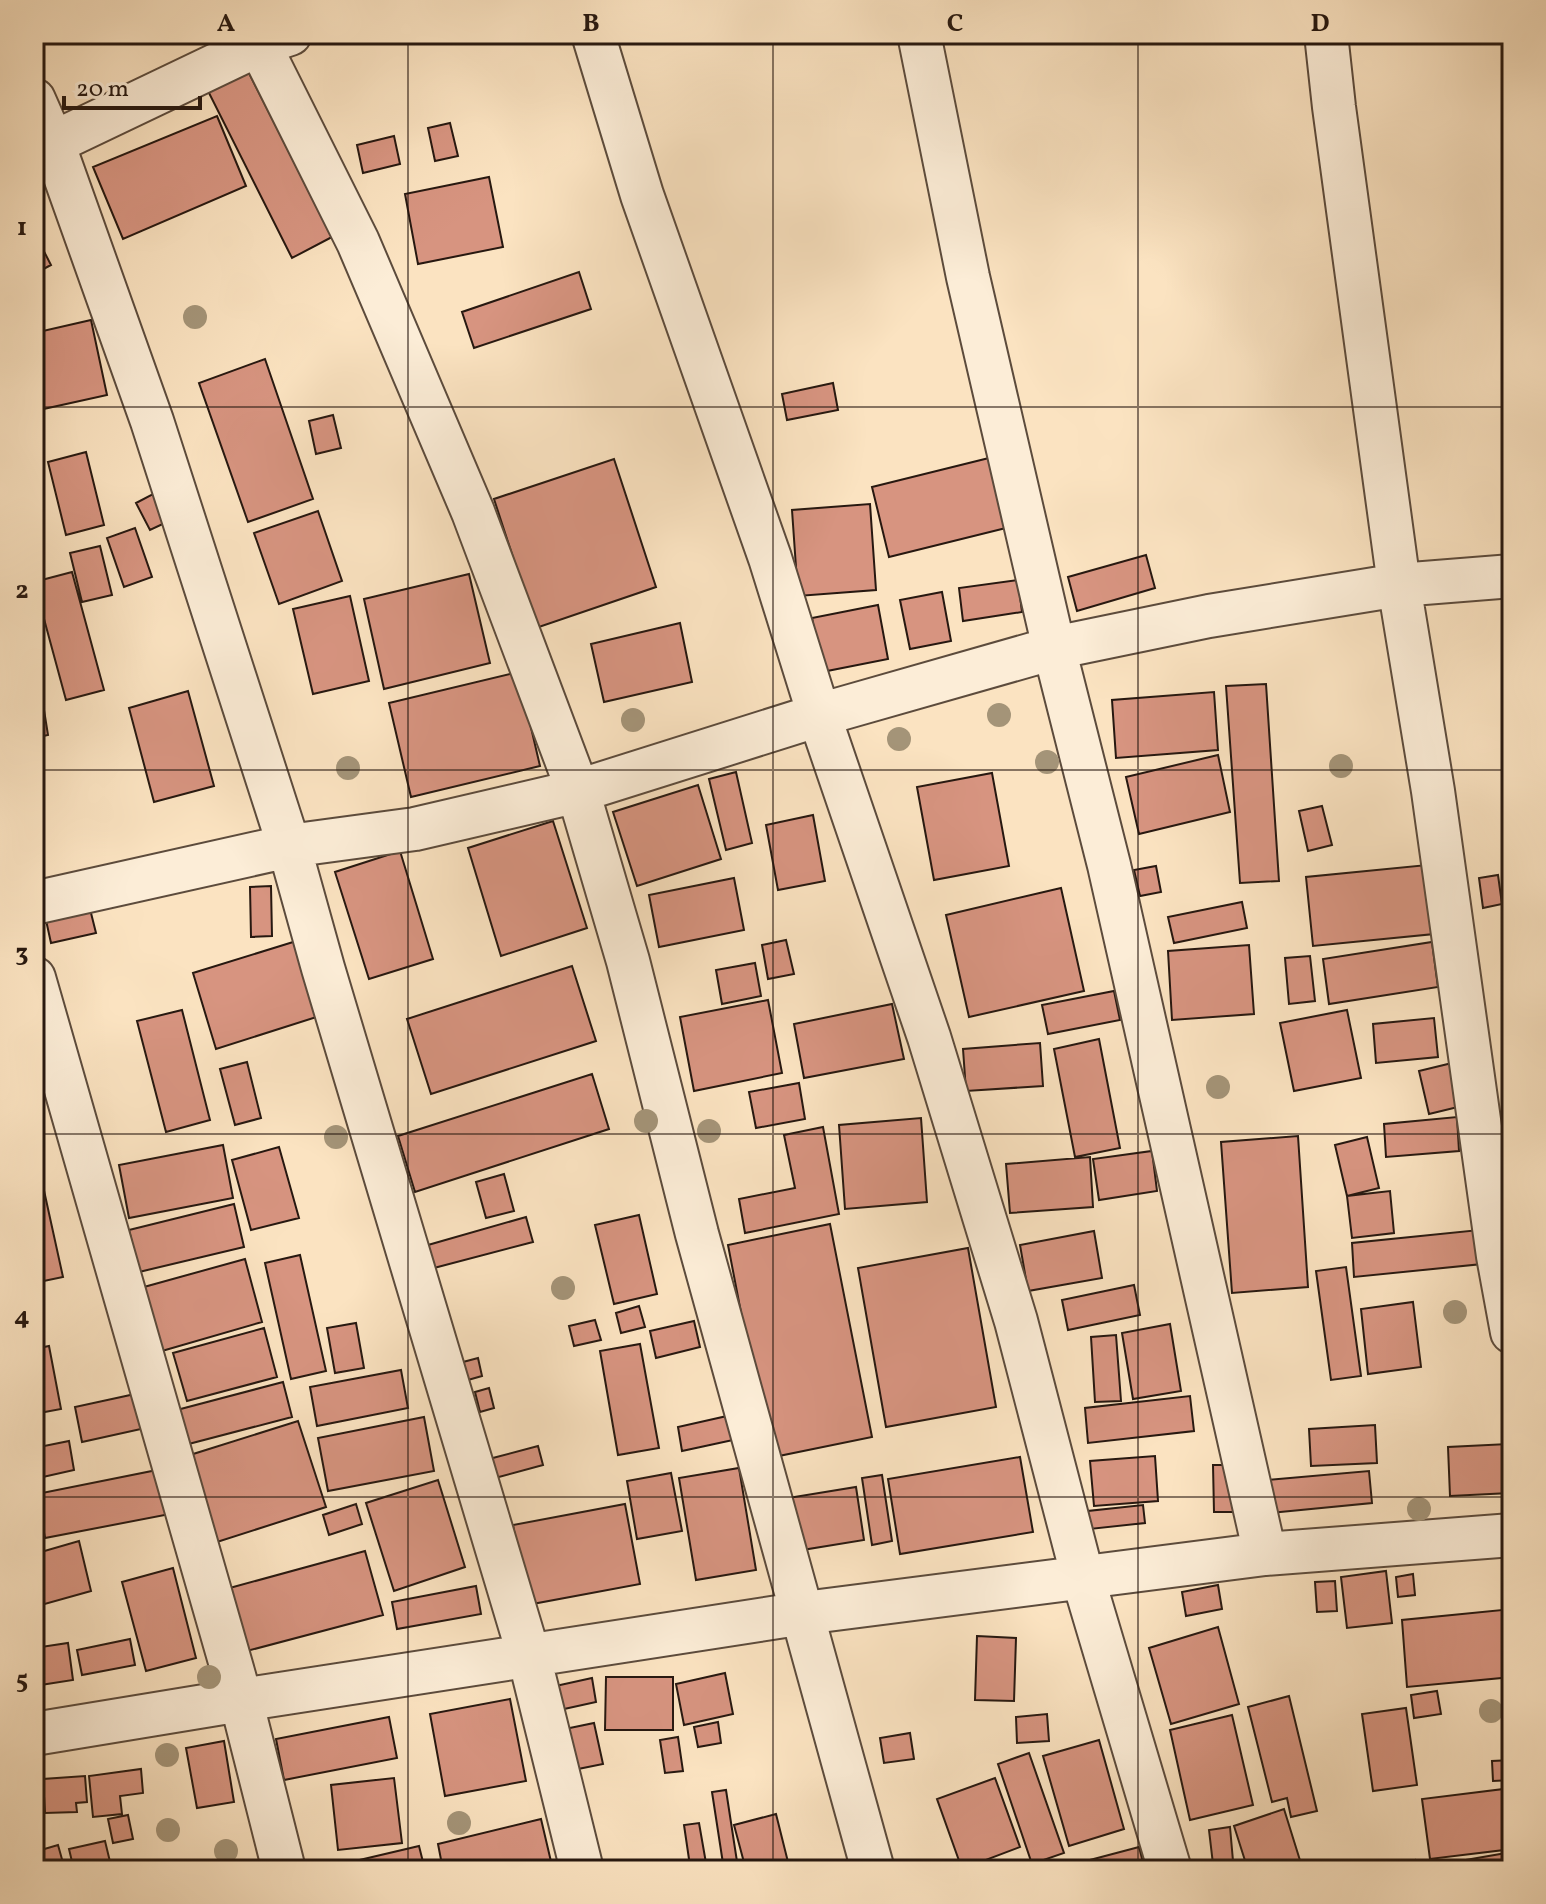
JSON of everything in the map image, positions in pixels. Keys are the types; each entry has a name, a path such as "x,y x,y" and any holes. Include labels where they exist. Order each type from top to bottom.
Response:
{"street":[{"path":"593,34 642,195 770,558 819,715 929,1037 1016,1321 1083,1578 1170,1870"},
{"path":"919,34 968,277 1054,648 1109,865 1265,1554"},
{"path":"1326,34 1399,585 1433,791 1498,1256 1512,1332"},
{"path":"43,147 268,37 473,512 578,791 628,961 697,1234 873,1870"},
{"path":"34,100 43,147 152,421 289,846 529,1656 582,1870"},
{"path":"34,903 289,846 415,829 578,791 819,715 1054,648 1209,616 1399,585 1512,576"},
{"path":"34,978 241,1700 284,1870"},
{"path":"34,1734 804,1613 1265,1554 1512,1535"}],"building":[{"path":"244,63 332,237 292,258 204,83"},
{"path":"217,116 246,186 123,239 93,167"},
{"path":"450,123 458,156 435,161 428,128"},
{"path":"394,136 400,164 363,173 357,145"},
{"path":"489,177 503,247 418,264 405,194"},
{"path":"34,232 51,265 34,274"},
{"path":"579,272 591,309 474,348 462,312"},
{"path":"91,320 107,395 39,410 34,384 34,333"},
{"path":"265,359 313,499 248,522 199,383"},
{"path":"833,383 838,410 787,420 782,394"},
{"path":"333,415 341,448 316,454 309,421"},
{"path":"86,452 104,525 66,535 48,462"},
{"path":"997,456 1014,526 889,557 872,487"},
{"path":"614,459 656,587 536,628 494,499"},
{"path":"153,494 167,522 150,530 136,503"},
{"path":"870,504 876,590 798,596 792,510"},
{"path":"318,511 342,581 279,604 254,533"},
{"path":"135,528 152,577 124,587 107,538"},
{"path":"100,546 112,595 82,602 70,553"},
{"path":"1146,555 1155,588 1077,611 1068,577"},
{"path":"72,572 104,690 66,700 34,582"},
{"path":"469,574 490,663 384,689 364,599"},
{"path":"1018,580 1022,612 963,621 959,588"},
{"path":"942,592 951,641 910,649 900,600"},
{"path":"350,596 369,681 313,694 293,609"},
{"path":"878,605 888,659 822,672 812,618"},
{"path":"680,623 692,682 604,702 591,644"},
{"path":"518,672 540,766 411,797 389,703"},
{"path":"1266,684 1279,881 1240,883 1226,686"},
{"path":"188,691 214,786 154,802 129,708"},
{"path":"1214,692 1218,750 1116,758 1112,700"},
{"path":"44,710 48,735 34,738 34,712"},
{"path":"1218,755 1230,812 1139,834 1126,777"},
{"path":"736,772 752,843 726,850 709,779"},
{"path":"992,773 1009,866 934,880 917,787"},
{"path":"698,785 721,859 637,886 613,812"},
{"path":"1322,806 1332,845 1308,851 1299,811"},
{"path":"813,815 825,881 778,890 766,825"},
{"path":"553,821 587,928 501,956 468,848"},
{"path":"400,851 433,959 369,979 335,872"},
{"path":"1512,852 1512,882 1510,882 1503,854"},
{"path":"1427,865 1434,934 1313,946 1306,877"},
{"path":"1156,866 1161,892 1140,896 1134,870"},
{"path":"1498,875 1502,904 1483,908 1479,878"},
{"path":"734,878 744,930 659,947 649,895"},
{"path":"271,886 272,936 251,937 250,887"},
{"path":"1061,888 1084,991 969,1017 946,915"},
{"path":"88,901 96,933 51,943 44,911"},
{"path":"1242,902 1247,928 1174,943 1168,917"},
{"path":"306,938 329,1013 216,1049 193,973"},
{"path":"786,940 794,974 768,979 762,945"},
{"path":"1432,942 1438,987 1329,1004 1323,959"},
{"path":"1249,945 1254,1014 1172,1020 1168,951"},
{"path":"1310,956 1315,1001 1289,1004 1285,958"},
{"path":"755,963 761,996 722,1004 716,970"},
{"path":"572,966 596,1041 431,1094 407,1019"},
{"path":"1114,991 1120,1020 1048,1034 1042,1005"},
{"path":"768,1000 782,1073 694,1091 680,1017"},
{"path":"892,1004 904,1059 804,1078 794,1024"},
{"path":"182,1010 210,1120 166,1132 137,1021"},
{"path":"1347,1010 1361,1078 1294,1091 1280,1023"},
{"path":"1434,1018 1438,1057 1376,1063 1373,1024"},
{"path":"1099,1039 1120,1148 1075,1157 1054,1049"},
{"path":"1040,1043 1043,1086 966,1091 963,1049"},
{"path":"247,1062 261,1118 235,1125 220,1069"},
{"path":"1452,1063 1462,1106 1429,1114 1419,1071"},
{"path":"592,1074 609,1129 415,1192 398,1136"},
{"path":"799,1083 805,1119 756,1128 749,1092"},
{"path":"1457,1117 1459,1151 1386,1157 1384,1124"},
{"path":"921,1118 927,1202 845,1209 839,1125"},
{"path":"823,1127 839,1214 745,1233 739,1199 795,1188 784,1135"},
{"path":"1298,1136 1308,1287 1232,1293 1221,1142"},
{"path":"1367,1137 1379,1188 1347,1196 1335,1145"},
{"path":"223,1145 233,1198 129,1218 119,1165"},
{"path":"279,1147 299,1218 251,1230 232,1160"},
{"path":"1152,1151 1157,1191 1099,1200 1093,1159"},
{"path":"1090,1157 1093,1207 1010,1213 1006,1164"},
{"path":"504,1174 514,1211 486,1218 476,1182"},
{"path":"43,1186 63,1277 34,1283 34,1188"},
{"path":"1390,1191 1394,1233 1352,1238 1347,1196"},
{"path":"234,1204 244,1247 139,1272 129,1230"},
{"path":"639,1215 657,1294 614,1304 595,1225"},
{"path":"526,1217 533,1242 434,1268 428,1245"},
{"path":"830,1224 872,1437 769,1458 728,1245"},
{"path":"1479,1230 1482,1264 1354,1277 1352,1243"},
{"path":"1094,1231 1102,1278 1028,1291 1020,1245"},
{"path":"968,1248 996,1407 886,1427 858,1268"},
{"path":"300,1255 326,1371 291,1379 265,1263"},
{"path":"245,1259 262,1322 162,1351 144,1287"},
{"path":"1346,1267 1361,1376 1331,1380 1316,1271"},
{"path":"1134,1285 1140,1315 1068,1330 1062,1300"},
{"path":"1413,1302 1421,1367 1368,1374 1361,1309"},
{"path":"639,1306 645,1327 621,1333 616,1313"},
{"path":"595,1320 601,1340 574,1346 569,1326"},
{"path":"694,1321 700,1347 656,1358 650,1331"},
{"path":"356,1323 364,1368 335,1373 327,1328"},
{"path":"1170,1324 1181,1391 1133,1399 1122,1333"},
{"path":"264,1328 277,1377 187,1401 173,1353"},
{"path":"1116,1335 1121,1401 1095,1402 1091,1337"},
{"path":"640,1344 659,1448 618,1455 600,1351"},
{"path":"49,1346 61,1409 34,1414 34,1349"},
{"path":"478,1358 482,1376 468,1380 463,1362"},
{"path":"401,1370 408,1408 317,1426 310,1387"},
{"path":"283,1382 292,1417 181,1446 173,1411"},
{"path":"489,1388 494,1408 480,1412 475,1392"},
{"path":"135,1394 141,1429 82,1442 75,1407"},
{"path":"1190,1396 1194,1431 1088,1443 1085,1408"},
{"path":"727,1416 733,1440 682,1451 678,1427"},
{"path":"424,1417 434,1471 328,1491 318,1438"},
{"path":"298,1421 326,1507 217,1542 190,1455"},
{"path":"1375,1425 1377,1463 1311,1466 1309,1429"},
{"path":"69,1441 74,1470 34,1479 34,1448"},
{"path":"1508,1444 1510,1493 1450,1496 1448,1447"},
{"path":"538,1446 543,1465 495,1478 489,1459"},
{"path":"1155,1456 1158,1501 1094,1506 1090,1461"},
{"path":"1020,1457 1033,1532 900,1554 888,1479"},
{"path":"1213,1465 1235,1465 1236,1512 1214,1512"},
{"path":"739,1468 756,1570 696,1580 679,1478"},
{"path":"162,1469 170,1514 45,1538 37,1494"},
{"path":"1369,1471 1372,1503 1269,1513 1266,1480"},
{"path":"671,1473 682,1531 637,1539 627,1481"},
{"path":"882,1475 892,1541 872,1545 862,1478"},
{"path":"438,1480 465,1567 394,1591 366,1503"},
{"path":"856,1487 864,1540 796,1551 788,1498"},
{"path":"356,1504 362,1524 329,1535 323,1515"},
{"path":"625,1504 640,1584 527,1605 513,1525"},
{"path":"1143,1505 1145,1523 1090,1529 1088,1511"},
{"path":"79,1541 91,1591 34,1607 34,1554"},
{"path":"365,1551 383,1615 243,1652 226,1589"},
{"path":"173,1568 196,1658 146,1671 122,1582"},
{"path":"1386,1571 1392,1623 1347,1628 1341,1577"},
{"path":"1413,1574 1415,1595 1398,1597 1396,1577"},
{"path":"1335,1581 1337,1611 1317,1612 1315,1582"},
{"path":"1218,1585 1222,1609 1186,1616 1182,1592"},
{"path":"476,1586 481,1614 397,1629 392,1602"},
{"path":"1512,1609 1512,1677 1407,1687 1402,1620"},
{"path":"1218,1627 1239,1704 1171,1724 1149,1648"},
{"path":"977,1636 1016,1638 1014,1701 975,1700"},
{"path":"130,1639 135,1665 82,1675 77,1650"},
{"path":"68,1643 73,1680 34,1686 34,1648"},
{"path":"725,1673 733,1714 684,1725 676,1684"},
{"path":"606,1677 673,1677 673,1730 605,1730"},
{"path":"592,1678 596,1702 555,1711 551,1687"},
{"path":"1437,1691 1441,1714 1414,1718 1411,1695"},
{"path":"1289,1696 1317,1811 1291,1817 1287,1798 1272,1802 1248,1707"},
{"path":"510,1699 526,1781 445,1796 430,1714"},
{"path":"1406,1708 1417,1785 1373,1791 1362,1714"},
{"path":"1047,1714 1049,1741 1017,1743 1016,1717"},
{"path":"1232,1715 1253,1805 1190,1820 1170,1730"},
{"path":"389,1717 397,1758 284,1780 276,1739"},
{"path":"718,1722 721,1743 698,1747 694,1727"},
{"path":"594,1723 603,1764 568,1771 560,1730"},
{"path":"910,1733 914,1759 884,1763 880,1738"},
{"path":"678,1737 683,1771 665,1773 660,1740"},
{"path":"1099,1740 1124,1829 1069,1846 1043,1756"},
{"path":"224,1741 234,1802 197,1808 186,1748"},
{"path":"1029,1753 1064,1853 1032,1864 998,1764"},
{"path":"1512,1760 1512,1780 1493,1781 1492,1761"},
{"path":"141,1769 143,1793 120,1796 122,1814 93,1817 89,1776"},
{"path":"85,1776 87,1802 76,1803 77,1812 45,1813 43,1779"},
{"path":"394,1778 402,1843 338,1850 331,1785"},
{"path":"995,1778 1020,1847 962,1869 937,1799"},
{"path":"1512,1788 1512,1849 1430,1859 1422,1799"},
{"path":"726,1790 738,1868 724,1870 712,1792"},
{"path":"1284,1809 1303,1870 1248,1870 1234,1826"},
{"path":"776,1814 790,1870 746,1870 734,1825"},
{"path":"128,1815 133,1839 113,1843 108,1819"},
{"path":"541,1819 553,1870 443,1870 438,1844"},
{"path":"699,1823 706,1863 690,1866 684,1825"},
{"path":"1230,1827 1233,1861 1213,1864 1209,1830"},
{"path":"105,1841 112,1870 74,1870 69,1849"},
{"path":"58,1845 65,1870 34,1870 34,1852"},
{"path":"419,1846 425,1870 317,1870"},
{"path":"1139,1847 1145,1870 1052,1870"},
{"path":"1512,1852 1512,1870 1443,1870 1442,1864"},
{"path":"1415,1860 1417,1870 1357,1870"}]}
